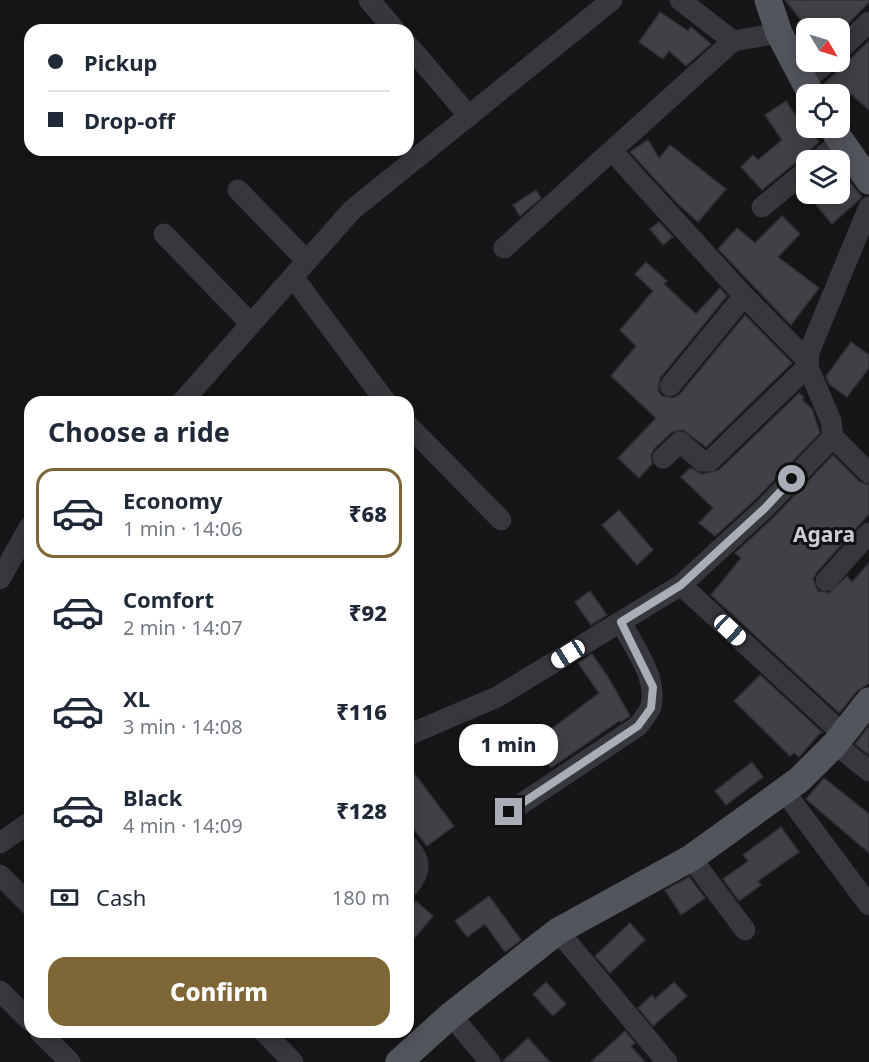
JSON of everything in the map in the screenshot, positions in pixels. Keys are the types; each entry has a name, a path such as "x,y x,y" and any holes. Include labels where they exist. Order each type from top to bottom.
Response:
{"main road":[{"path":"768,0 779,33 805,84"},
{"path":"840,138 865,167"},
{"path":"399,1062 451,1015 558,931 691,858 800,780 839,739 869,701"}],"street":[{"path":"369,0 390,24"},
{"path":"187,396 352,210 612,0"},
{"path":"680,0 734,41"},
{"path":"850,40 869,22"},
{"path":"504,248 734,41 779,33"},
{"path":"414,52 469,116"},
{"path":"810,84 819,72"},
{"path":"613,152 808,363 831,421 832,437 869,473"},
{"path":"762,207 796,179"},
{"path":"238,190 300,269 382,396"},
{"path":"663,458 680,442 702,461 710,461 808,363 809,352 869,207"},
{"path":"164,234 252,324"},
{"path":"670,386 744,296"},
{"path":"414,431 501,520"},
{"path":"414,732 497,697 681,585 765,508 832,437"},
{"path":"826,580 869,533"},
{"path":"0,579 24,537"},
{"path":"681,585 869,771"},
{"path":"509,812 638,726 651,708 653,687 621,622"},
{"path":"784,791 869,905"},
{"path":"0,843 24,826"},
{"path":"414,853 420,866 414,878"},
{"path":"691,858 745,930"},
{"path":"0,875 24,899"},
{"path":"558,931 667,1062"},
{"path":"0,991 24,1016"},
{"path":"451,1015 490,1062"},
{"path":"46,1038 70,1062"},
{"path":"270,1038 293,1062"}],"building":[{"path":"785,0 869,0 850,22 850,18 799,18"},
{"path":"660,12 688,31 691,27 711,44 686,66 669,51 663,59 639,42"},
{"path":"869,41 869,110 850,93 850,84 824,84 837,72 850,72 850,59"},
{"path":"786,101 796,116 796,138 816,138 819,142 810,150 796,150 796,162 762,190 741,167 753,155 758,160 782,140 765,115"},
{"path":"648,140 659,158 670,145 726,189 698,222 678,204 630,152"},
{"path":"850,182 862,197 832,224 815,204 850,204"},
{"path":"536,190 541,198 520,216 513,205"},
{"path":"782,216 800,234 778,257 819,288 791,325 718,249 737,228 755,243"},
{"path":"659,222 673,237 663,245 650,229"},
{"path":"646,262 667,281 664,284 696,314 720,288 727,296 660,378 658,390 662,396 674,398 680,394 745,315 792,363 706,447 683,430 672,432 654,449 651,455 652,464 639,478 618,458 656,418 611,376 636,346 620,330 653,291 635,274"},
{"path":"851,342 869,355 869,368 847,397 829,384 826,376"},
{"path":"799,393 804,397 802,400 812,409 820,433 756,499 715,536 699,523 713,508 681,477 690,468 702,474 719,470"},
{"path":"833,455 860,482 869,485 869,514 813,579 818,591 829,593 847,576 852,582 869,563 869,683 857,691 839,713 711,595 741,558 735,553 774,517"},
{"path":"619,510 653,550 637,565 602,525"},
{"path":"590,591 607,615 591,625 575,602"},
{"path":"592,654 630,716 619,721 551,768 533,743 599,693 578,663"},
{"path":"760,675 823,733 821,732 799,757 794,753 790,756 734,701"},
{"path":"869,726 869,755 855,744"},
{"path":"752,762 763,777 726,805 715,791"},
{"path":"414,773 454,826 427,846 414,830"},
{"path":"824,778 869,814 869,853 806,799"},
{"path":"781,827 799,852 758,881 761,885 739,901 723,879 748,861 743,855"},
{"path":"689,877 705,898 681,915 665,890"},
{"path":"489,896 521,940 505,952 485,924 467,937 455,921"},
{"path":"416,901 433,916 414,939 414,903"},
{"path":"630,923 645,940 610,973 595,956"},
{"path":"546,982 566,1004 553,1016 533,994"},
{"path":"674,982 687,996 653,1026 638,1008 652,995 655,999"},
{"path":"625,1031 635,1043 631,1046 645,1062 591,1062"},
{"path":"528,1038 550,1062 502,1062"}],"district":[{"name":"Agara","path":"824,535"}],"route":[{"path":"509,812 638,726 651,708 653,687 621,622 681,585 765,508 792,479"}]}
